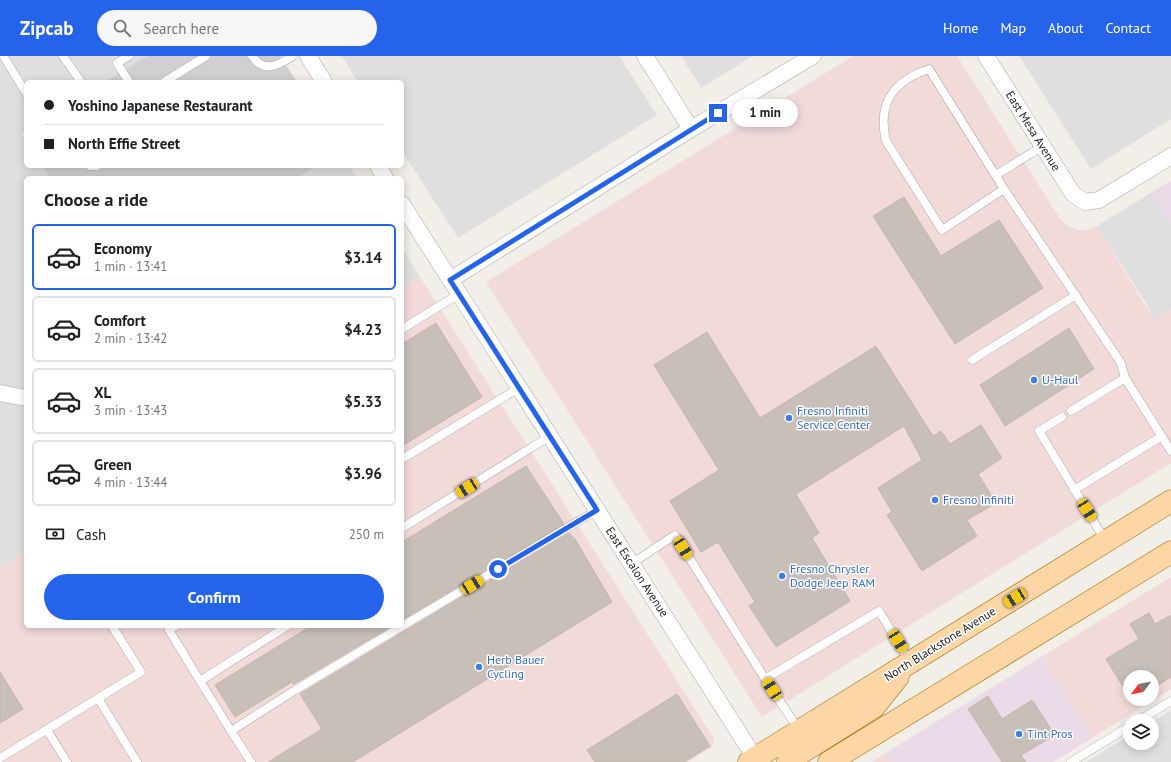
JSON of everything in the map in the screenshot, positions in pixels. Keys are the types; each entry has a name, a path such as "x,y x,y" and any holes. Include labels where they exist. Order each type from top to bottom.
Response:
{"main road":[{"name":"North Blackstone Avenue","path":"753,761 1171,501"},
{"path":"828,762 1171,552"},
{"path":"788,762 790,759 874,707 911,662"}],"street":[{"path":"308,56 323,80"},
{"path":"645,56 691,129"},
{"path":"450,280 691,129 813,56"},
{"name":"East Mesa Avenue","path":"986,56 1073,194 1085,202 1099,200 1171,156"},
{"name":"East Escalon Avenue","path":"404,207 597,510 753,761"},
{"path":"0,394 24,398"}],"lane":[{"path":"4,56 24,90"},
{"path":"63,56 80,80"},
{"path":"128,80 117,63 129,56"},
{"path":"167,80 206,56"},
{"path":"252,56 259,64 269,67 282,63 293,56"},
{"path":"1004,189 942,230 886,141 883,128 886,103 895,89 914,74 929,69 1004,189 1121,363 1125,378 1171,451"},
{"path":"996,175 1043,146"},
{"path":"404,328 459,294"},
{"path":"972,360 1076,295"},
{"path":"1071,411 1125,378"},
{"path":"404,458 519,388"},
{"path":"1062,417 1039,431 1106,542"},
{"path":"404,527 550,436"},
{"path":"1074,490 1162,436"},
{"path":"404,625 597,510"},
{"path":"631,564 675,535 799,731"},
{"path":"765,679 879,611 911,662"},
{"path":"0,758 141,672 113,628"},
{"path":"171,628 200,680 251,762"},
{"path":"200,680 284,628"},
{"path":"231,731 297,689 399,628"},
{"path":"98,698 137,762"},
{"path":"1150,714 1171,701"},
{"path":"47,730 67,762"},
{"path":"1071,762 1123,730"}],"shaded area":[{"path":"0,56 147,56 108,80 24,80 24,132 22,134 24,137 24,168 43,168 49,176 24,176 24,552 0,567"},
{"path":"147,56 280,56 296,80 108,80"},
{"path":"342,56 619,56 657,115 458,238 404,154 404,80 357,80"},
{"path":"681,56 753,56 701,88"},
{"path":"853,56 957,56 1060,219 1068,226 1077,230 1087,230 1097,226 1154,320 1171,310 1171,463 762,717 486,282"},
{"path":"1019,56 1171,56 1171,119 1091,169"},
{"path":"43,168 313,168 300,176 49,176"},
{"path":"313,168 351,168 356,176 300,176"},
{"path":"1171,181 1171,224 1152,192"},
{"path":"1152,192 1171,224 1171,310 1153,321 1147,305 1097,226"},
{"path":"404,251 420,277 404,287"},
{"path":"420,277 714,739 712,747 688,762 0,762 0,567 24,552 24,628 404,628 404,287"},
{"path":"1171,577 1171,689 1159,696 1159,670 1123,670 1123,706 1144,706 1131,714 1123,714 1123,719 1092,738 1041,657"},
{"path":"1041,657 1092,738 1053,762 893,762 887,752"},
{"path":"1171,710 1171,762 1086,762 1123,739 1123,750 1159,750 1159,718"},
{"path":"887,752 893,762 871,762"}],"building":[{"path":"904,197 941,256 999,220 1043,288 955,344 873,216"},
{"path":"436,323 482,397 404,445 404,343"},
{"path":"1069,328 1094,369 1005,426 980,385"},
{"path":"707,332 760,418 876,346 933,436 941,431 950,444 981,425 1002,458 978,474 996,503 967,520 977,536 922,571 887,515 892,512 878,488 922,460 904,426 796,494 819,533 812,538 850,601 776,647 749,606 755,602 718,542 701,552 670,501 719,470 654,365"},
{"path":"526,466 564,524 404,619 404,541"},
{"path":"569,533 575,539 612,602 353,762 268,762 322,729 300,694"},
{"path":"1149,613 1155,624 1171,615 1171,677 1159,685 1159,670 1123,670 1123,687 1106,659 1139,639 1130,624"},
{"path":"308,628 389,628 294,684 292,682 235,717 215,685"},
{"path":"0,672 23,709 0,723"},
{"path":"677,694 710,746 684,762 595,762 587,750"},
{"path":"988,696 1002,719 1032,700 1055,735 1021,755 1026,762 1002,762 968,709"}],"place":[{"name":"U-Haul","path":"1034,380"},
{"name":"Fresno Infiniti Service Center","path":"789,418"},
{"name":"Fresno Infiniti","path":"935,500"},
{"name":"Fresno Chrysler Dodge Jeep RAM","path":"782,576"},
{"name":"Herb Bauer Cycling","path":"479,667"},
{"name":"Tint Pros","path":"1019,734"}],"route":[{"path":"498,569 597,510 450,280 718,113"}]}
